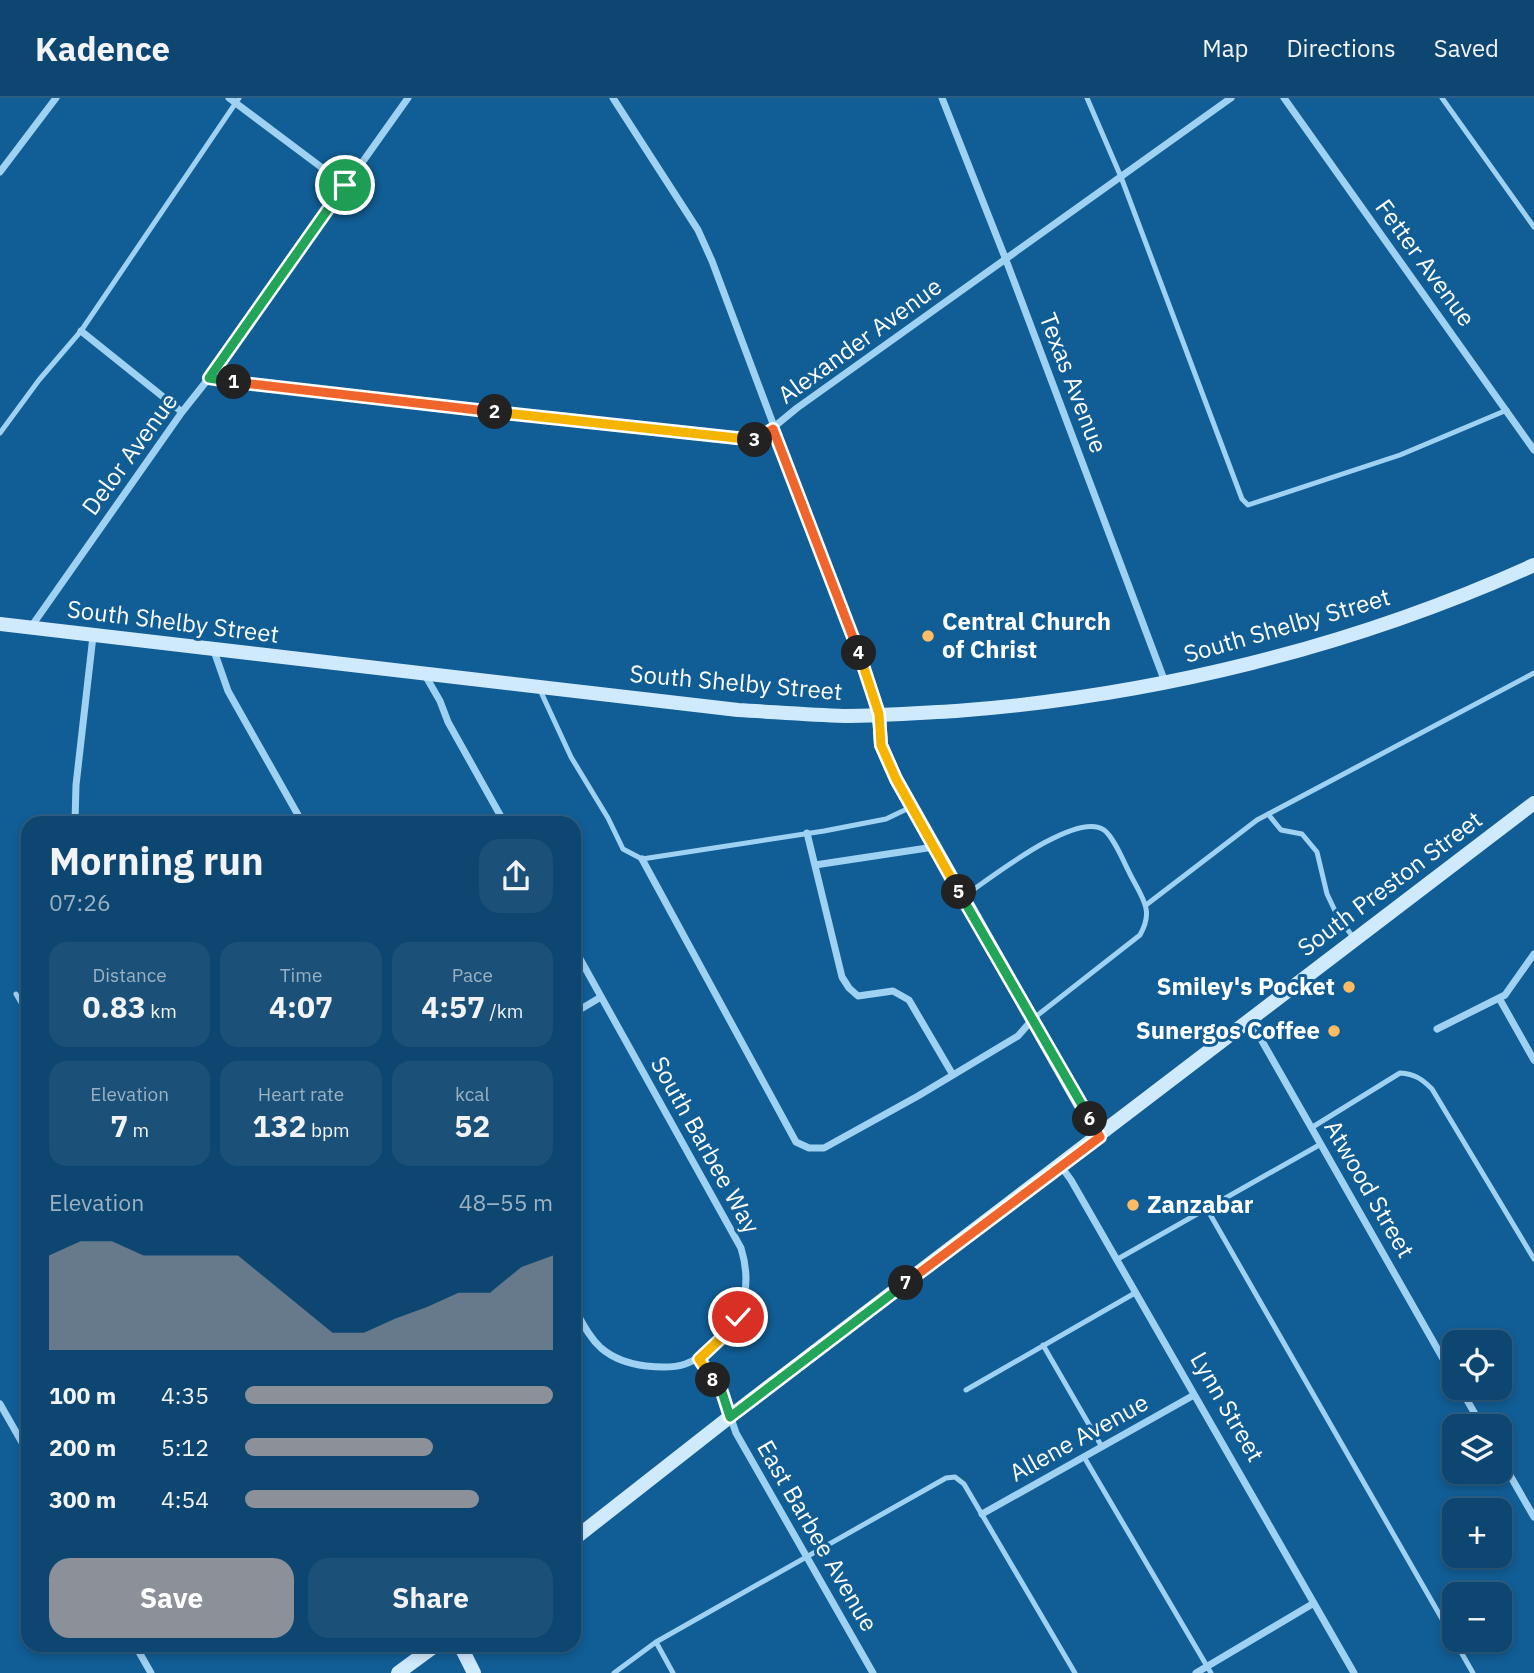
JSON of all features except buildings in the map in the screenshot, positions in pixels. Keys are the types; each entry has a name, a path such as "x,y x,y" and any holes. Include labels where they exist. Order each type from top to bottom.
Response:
{"main road":[{"name":"South Shelby Street","path":"0,624 738,710 846,716 1019,706 1165,682 1283,653 1391,622 1534,565"},
{"path":"879,714 881,745 896,779 1100,1137"},
{"name":"South Preston Street","path":"581,1534 1534,803"},
{"path":"398,1673 426,1652"},
{"path":"464,1652 474,1673"}],"street":[{"path":"0,172 56,98"},
{"name":"Delor Avenue","path":"31,628 182,412 408,98"},
{"path":"613,98 698,230 712,261 871,684 879,714"},
{"name":"Texas Avenue","path":"942,98 1165,682"},
{"name":"Alexander Avenue","path":"209,378 746,441 758,440 797,408 1231,98"},
{"name":"Fetter Avenue","path":"1284,98 1534,450"},
{"path":"235,100 345,185"},
{"path":"81,331 182,412"},
{"path":"75,816 76,785 93,636"},
{"path":"214,650 229,691 299,816"},
{"path":"425,675 501,816"},
{"path":"807,833 842,976 849,988 858,996 893,991 909,1000 953,1075"},
{"path":"815,864 934,847"},
{"path":"642,859 796,1142 809,1148 824,1148 953,1075 1018,1036 1032,1020"},
{"path":"1437,1029 1505,995 1534,954"},
{"name":"South Barbee Way","path":"581,961 741,1248 745,1263 746,1291 738,1317 731,1329 699,1359"},
{"path":"581,1009 601,997"},
{"path":"1499,998 1534,1060"},
{"name":"Atwood Street","path":"1250,1020 1442,1357"},
{"name":"Lynn Street","path":"1060,1165 1354,1673"},
{"path":"581,1320 593,1340 619,1359 632,1364 678,1367 699,1359"},
{"name":"East Barbee Avenue","path":"699,1359 722,1392 736,1433 873,1673"},
{"name":"Allene Avenue","path":"982,1514 1194,1395"},
{"path":"0,1404 21,1441"},
{"path":"1512,1479 1534,1517"},
{"path":"1196,1673 1209,1670 1314,1603"},
{"path":"139,1652 151,1673"}],"lane":[{"path":"1087,98 1121,177 1242,499 1248,505 1400,455 1507,410"},
{"path":"1442,98 1534,228"},
{"path":"0,433 39,380 81,331 235,100"},
{"path":"1146,905 1268,814 1534,673"},
{"path":"538,687 571,757 608,818 623,849 642,859 886,818 911,807"},
{"path":"1268,814 1282,830 1302,834 1317,852 1327,894 1338,917 1355,940"},
{"path":"962,898 1066,831 1095,827 1102,828 1108,834 1146,905 1146,924 1140,935 1032,1020"},
{"path":"16,994 21,1003"},
{"path":"1311,1128 1400,1073 1412,1074 1432,1089 1534,1259"},
{"path":"1116,1260 1321,1144"},
{"path":"1207,1209 1473,1673"},
{"path":"966,1391 1135,1293"},
{"path":"1043,1345 1102,1447"},
{"path":"1084,1457 1209,1670"},
{"path":"614,1673 656,1642 946,1478 955,1477 964,1484 1075,1673"},
{"path":"656,1642 673,1673"}],"place":[{"name":"Central Church of Christ","path":"928,636"},
{"name":"Smiley's Pocket","path":"1349,987"},
{"name":"Sunergos Coffee","path":"1334,1031"},
{"name":"Zanzabar","path":"1133,1205"}],"route":[{"path":"345,185 209,378 746,441 758,440 773,429 871,684 879,714 881,745 896,779 1100,1137 730,1417 722,1392 699,1359 731,1329 738,1317"}]}
